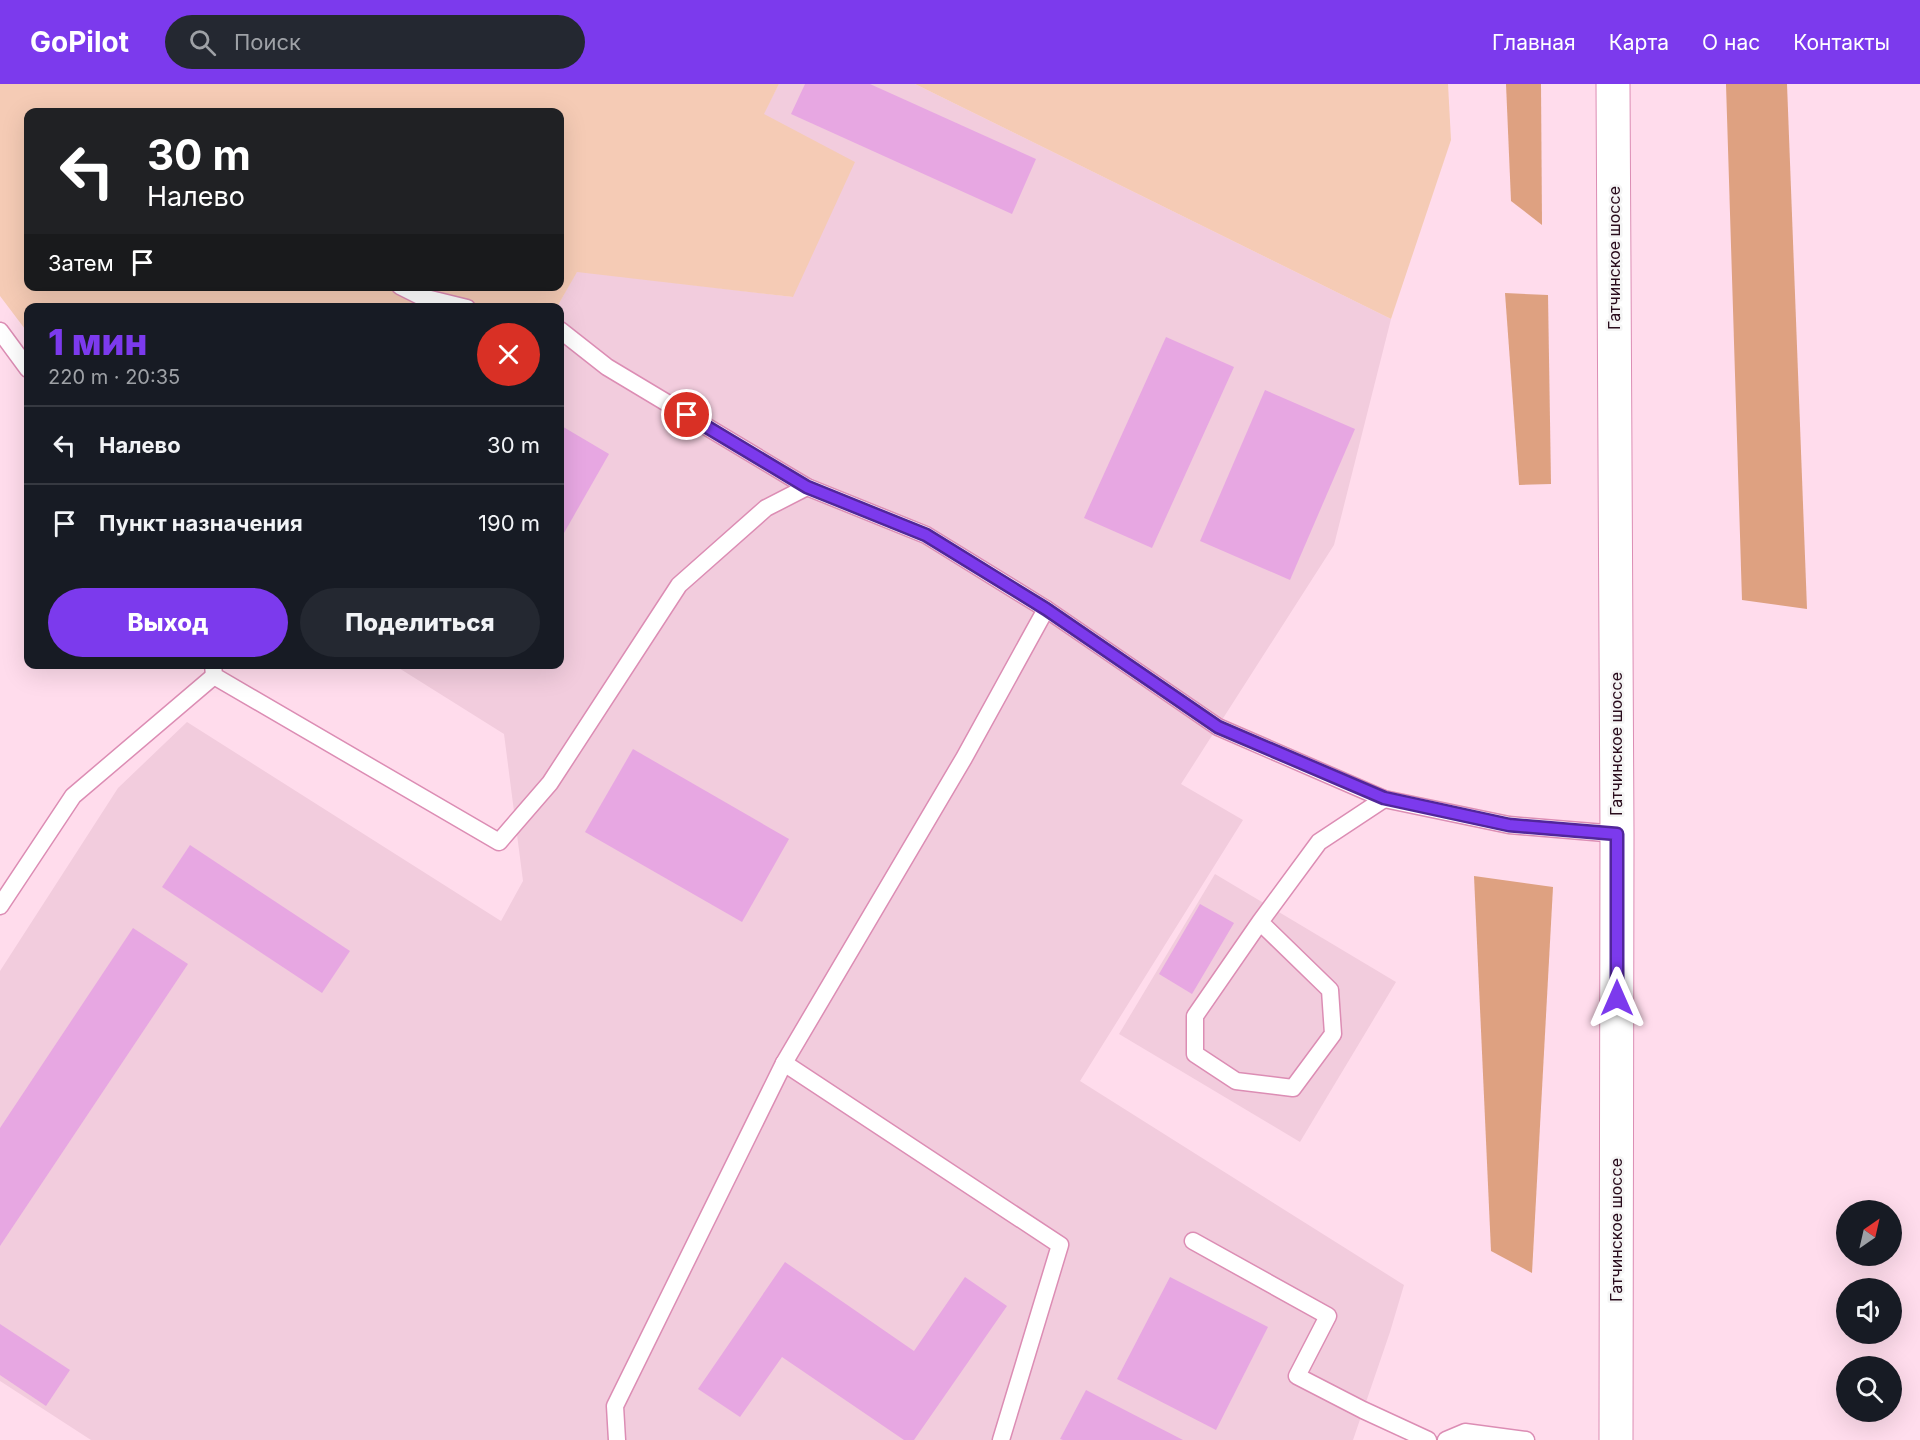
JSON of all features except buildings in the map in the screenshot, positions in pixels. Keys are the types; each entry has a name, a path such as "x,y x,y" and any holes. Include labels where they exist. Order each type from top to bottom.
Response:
{"main road":[{"name":"Гатчинское шоссе","path":"1613,84 1617,834 1616,1440"}],"lane":[{"path":"410,291 447,303"},
{"path":"0,331 24,364"},
{"path":"564,333 607,367 807,487 926,535 1046,609 1218,727 1384,798 1509,825 1617,834"},
{"path":"0,906 73,796 214,670 499,842 550,783 679,585 766,508 807,487"},
{"path":"617,1440 615,1406 784,1063 964,758 1046,609"},
{"path":"1260,922 1330,990 1334,1034 1293,1088 1236,1081 1195,1054 1195,1016 1260,922 1319,842 1384,798"},
{"path":"784,1063 1060,1245 1001,1440"},
{"path":"1193,1241 1328,1316 1297,1376 1428,1440"},
{"path":"1446,1440 1465,1432 1526,1440"}],"shaded area":[{"path":"0,84 779,84 764,114 855,162 793,297 577,272 559,303 24,303 24,328 0,296"},
{"path":"779,84 915,84 1391,319 1334,545 1181,784 1243,820 1080,1081 1404,1285 1353,1440 91,1440 0,1381 0,971 118,788 187,722 501,921 523,881 504,734 400,669 564,669 564,303 559,303 577,271 793,297 763,114"},
{"path":"915,84 1448,84 1451,140 1391,319"},
{"path":"1506,84 1541,84 1542,225 1511,201"},
{"path":"1726,84 1787,84 1807,609 1742,600"},
{"path":"1505,293 1548,295 1551,484 1519,485"},
{"path":"1215,874 1396,982 1300,1142 1119,1034"},
{"path":"1474,876 1553,887 1532,1273 1491,1251"}],"route":[{"path":"687,415 807,487 926,535 1046,609 1218,727 1384,798 1509,825 1617,834 1617,998"}]}
